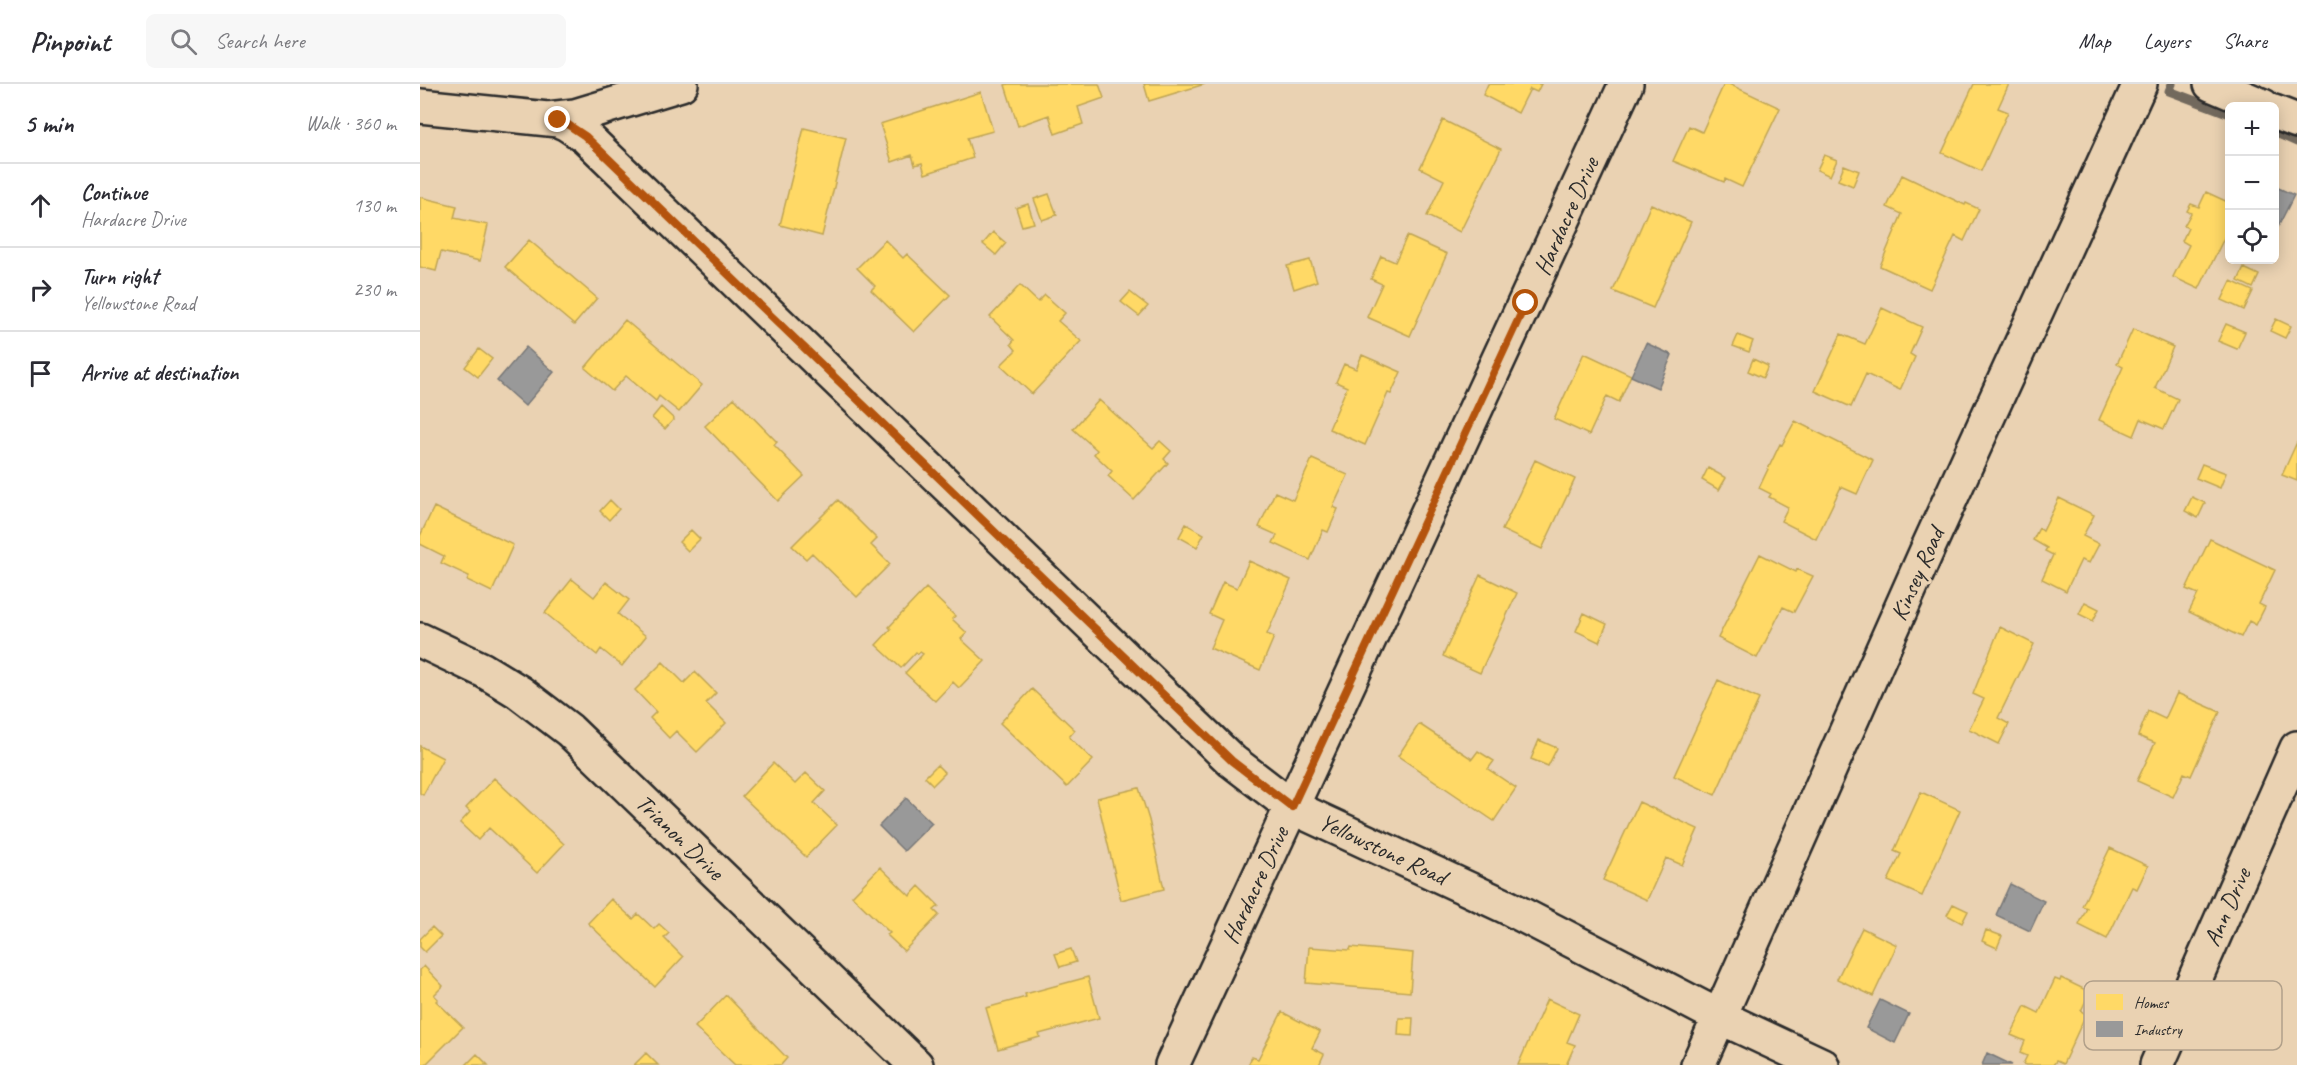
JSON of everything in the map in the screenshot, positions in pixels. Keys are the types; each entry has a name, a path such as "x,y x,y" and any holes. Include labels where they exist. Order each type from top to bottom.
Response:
{"street":[{"path":"548,119 575,116 681,84"},
{"name":"Hardacre Drive","path":"1172,1065 1626,84"},
{"name":"Kinsey Road","path":"1708,1042 1928,548 2140,84"},
{"path":"2211,84 2254,102"},
{"name":"Yellowstone Road","path":"420,106 548,119 567,124 585,136 1232,761 1292,807 1507,907 1708,1042 1822,1065"},
{"path":"2279,114 2297,122"},
{"name":"Trianon Drive","path":"420,640 483,669 519,692 569,730 916,1065"},
{"name":"Ann Drive","path":"2194,981 2297,748"},
{"name":"Ann Drive","path":"2157,1065 2164,1050"}],"building: Homes":[{"path":"1099,84 1104,98 1078,107 1083,124 1055,134 1049,115 1018,126 1005,85"},
{"path":"1144,84 1205,84 1149,101"},
{"path":"1488,84 1541,84 1537,92 1530,89 1518,113 1483,95"},
{"path":"1724,84 1729,84 1780,108 1742,187 1673,161 1689,126 1702,132"},
{"path":"1974,84 2009,84 1998,108 2008,112 1981,171 1942,153"},
{"path":"981,92 993,131 967,138 973,158 925,174 922,163 915,165 912,155 892,162 880,124"},
{"path":"1443,120 1501,149 1460,232 1427,216 1444,180 1420,168"},
{"path":"804,128 846,138 822,236 780,225"},
{"path":"1824,155 1837,160 1830,176 1817,170"},
{"path":"1844,165 1859,171 1853,186 1838,180"},
{"path":"1902,175 1965,205 1966,203 1979,209 1964,241 1955,236 1930,289 1880,266 1902,214 1887,207"},
{"path":"2206,192 2225,201 2225,236 2199,289 2173,277 2189,245 2182,241 2188,228 2184,226 2191,213 2187,211 2191,204 2199,207"},
{"path":"1049,194 1057,215 1042,220 1034,199"},
{"path":"420,197 457,206 454,218 488,225 480,261 441,252 436,271 420,267"},
{"path":"1028,204 1034,223 1022,226 1016,208"},
{"path":"1651,204 1691,222 1653,308 1613,291"},
{"path":"993,232 1006,243 996,255 983,244"},
{"path":"1407,236 1447,254 1410,336 1367,317 1382,284 1371,279 1381,256 1395,262"},
{"path":"529,240 597,298 574,325 505,267"},
{"path":"885,240 903,258 907,254 950,295 914,332 871,290 875,286 857,268"},
{"path":"1310,260 1317,281 1294,289 1287,266"},
{"path":"2244,268 2259,275 2253,288 2238,281"},
{"path":"2231,281 2253,291 2244,310 2222,300"},
{"path":"1020,285 1038,302 1045,295 1065,313 1058,321 1081,341 1032,394 1001,365 1016,350 1011,344 1014,340 990,317"},
{"path":"1130,292 1148,306 1139,316 1121,302"},
{"path":"1882,308 1922,327 1910,354 1915,357 1900,390 1866,374 1851,407 1815,391 1841,334 1865,344"},
{"path":"2276,319 2291,326 2285,338 2270,331"},
{"path":"625,320 702,385 679,412 659,396 656,401 626,376 612,391 585,368"},
{"path":"2226,324 2245,332 2237,349 2218,341"},
{"path":"2133,329 2173,347 2155,388 2178,399 2164,429 2141,419 2134,436 2099,420 2123,367 2117,364"},
{"path":"1738,335 1753,341 1749,352 1733,346"},
{"path":"479,349 492,359 478,377 465,367"},
{"path":"1584,353 1631,375 1619,402 1607,396 1589,435 1554,419"},
{"path":"1362,355 1401,372 1391,394 1388,393 1365,445 1329,429 1347,387 1336,382 1344,364 1356,369"},
{"path":"1753,359 1768,366 1763,378 1748,371"},
{"path":"734,398 777,442 774,445 804,476 778,501 705,426"},
{"path":"1099,400 1153,448 1160,441 1171,451 1164,459 1168,463 1134,500 1108,476 1112,471 1094,454 1097,450 1073,429"},
{"path":"661,407 674,419 665,429 652,418"},
{"path":"1795,421 1873,460 1857,494 1841,487 1816,539 1781,521 1788,507 1769,497 1771,494 1759,488 1780,444 1782,445"},
{"path":"2297,442 2297,481 2282,475"},
{"path":"1312,459 1348,475 1333,507 1338,509 1328,532 1323,530 1310,560 1273,543 1277,535 1259,527 1275,492 1293,500"},
{"path":"1535,460 1575,479 1542,549 1502,530"},
{"path":"2202,464 2226,473 2220,488 2196,478"},
{"path":"1708,468 1726,478 1719,490 1702,480"},
{"path":"2192,497 2205,503 2198,518 2185,511"},
{"path":"2059,498 2094,515 2083,536 2099,544 2089,563 2081,560 2066,591 2042,579 2053,555 2045,551 2047,548 2033,540 2039,528 2043,531"},
{"path":"610,500 619,509 609,520 600,511"},
{"path":"838,500 877,539 871,545 890,564 857,597 812,553 806,559 792,546"},
{"path":"434,507 513,545 492,592 467,580 469,576 441,563 444,556 420,544 420,536"},
{"path":"1186,524 1204,534 1197,547 1179,537"},
{"path":"691,530 700,539 688,551 679,542"},
{"path":"2210,539 2275,570 2259,604 2265,607 2256,625 2249,621 2241,637 2189,612 2198,594 2186,589"},
{"path":"1760,554 1796,572 1797,569 1813,576 1794,612 1783,607 1757,658 1718,638"},
{"path":"1249,561 1291,580 1267,634 1274,637 1260,670 1210,648 1222,620 1209,614 1223,582 1237,588"},
{"path":"1480,575 1517,593 1480,673 1443,656"},
{"path":"572,579 594,597 606,582 629,600 618,614 646,636 622,666 601,649 597,655 545,613"},
{"path":"926,588 955,616 952,619 967,633 961,639 985,661 959,688 953,682 935,701 905,673 923,654 916,652 901,668 876,645 891,629 889,627"},
{"path":"2085,602 2099,609 2093,621 2079,614"},
{"path":"1584,613 1607,624 1599,642 1576,631"},
{"path":"2000,627 2034,644 1998,718 2009,724 1999,744 1969,729 1984,699 1973,694"},
{"path":"663,662 684,683 695,672 716,693 706,703 726,723 697,752 676,731 669,738 650,718 656,712 635,690"},
{"path":"1718,680 1759,699 1715,795 1674,776"},
{"path":"1032,689 1075,730 1069,737 1093,760 1067,787 1000,723"},
{"path":"2177,693 2220,712 2191,776 2184,773 2173,797 2137,781 2155,743 2138,736 2148,711 2165,719"},
{"path":"1419,724 1472,759 1478,751 1494,761 1488,769 1516,788 1494,821 1398,756"},
{"path":"1539,740 1557,748 1548,766 1531,759"},
{"path":"420,746 443,758 423,795 420,793"},
{"path":"773,763 795,784 806,773 825,791 814,803 837,825 806,857 742,796"},
{"path":"937,765 945,773 933,785 925,777"},
{"path":"494,778 564,844 537,873 489,828 478,840 460,823 470,812 466,808"},
{"path":"1139,788 1149,820 1164,889 1121,900 1097,798"},
{"path":"1921,792 1960,810 1922,896 1888,881 1901,854 1894,851"},
{"path":"1639,802 1698,829 1682,865 1666,858 1647,900 1603,880"},
{"path":"2110,848 2148,866 2137,889 2132,887 2107,939 2079,925 2087,908 2082,906"},
{"path":"880,867 910,896 919,886 939,906 934,910 939,915 904,951 887,935 890,933 852,896"},
{"path":"611,899 633,919 638,914 654,929 659,924 669,933 664,938 683,957 655,987 588,923"},
{"path":"1953,904 1968,911 1962,923 1947,915"},
{"path":"432,927 441,936 425,952 420,947 420,939"},
{"path":"1862,928 1897,945 1873,996 1837,979"},
{"path":"1986,930 2002,936 1997,948 1982,941"},
{"path":"1309,947 1350,950 1351,947 1413,953 1410,992 1306,983"},
{"path":"1071,949 1076,962 1060,967 1055,954"},
{"path":"424,966 443,986 434,995 438,999 436,1001 463,1027 425,1065 420,1065 420,970"},
{"path":"1088,977 1099,1018 1039,1034 1040,1037 998,1049 986,1008 1026,997 1025,994"},
{"path":"2061,978 2084,989 2084,1005 2081,1011 2084,1013 2084,1018 2063,1064 2056,1061 2053,1065 2023,1064 2027,1056 2020,1053 2025,1041 2011,1035 2025,1006 2039,1013 2055,979 2060,981"},
{"path":"726,995 787,1058 781,1065 735,1065 695,1027"},
{"path":"1547,999 1579,1014 1567,1042 1575,1045 1566,1065 1518,1065"},
{"path":"1282,1012 1320,1032 1312,1048 1324,1054 1319,1065 1248,1065 1252,1057 1258,1059"},
{"path":"1399,1018 1413,1018 1412,1036 1398,1035"},
{"path":"646,1053 658,1065 634,1065"},
{"path":"477,1054 488,1065 466,1065"}],"building: Industry":[{"path":"2279,188 2294,195 2279,225"},
{"path":"1646,343 1672,355 1658,388 1631,376"},
{"path":"526,347 554,372 525,406 497,381"},
{"path":"906,798 932,823 904,851 879,826"},
{"path":"2010,884 2044,901 2030,931 1996,915"},
{"path":"1880,1000 1909,1014 1895,1043 1866,1028"},
{"path":"1987,1053 2012,1065 1982,1065"}],"waterway":[{"path":"2172,84 2169,91 2225,112"},
{"path":"2279,134 2297,142"}],"route":[{"path":"558,120 585,136 1232,761 1292,807 1526,303"}]}
